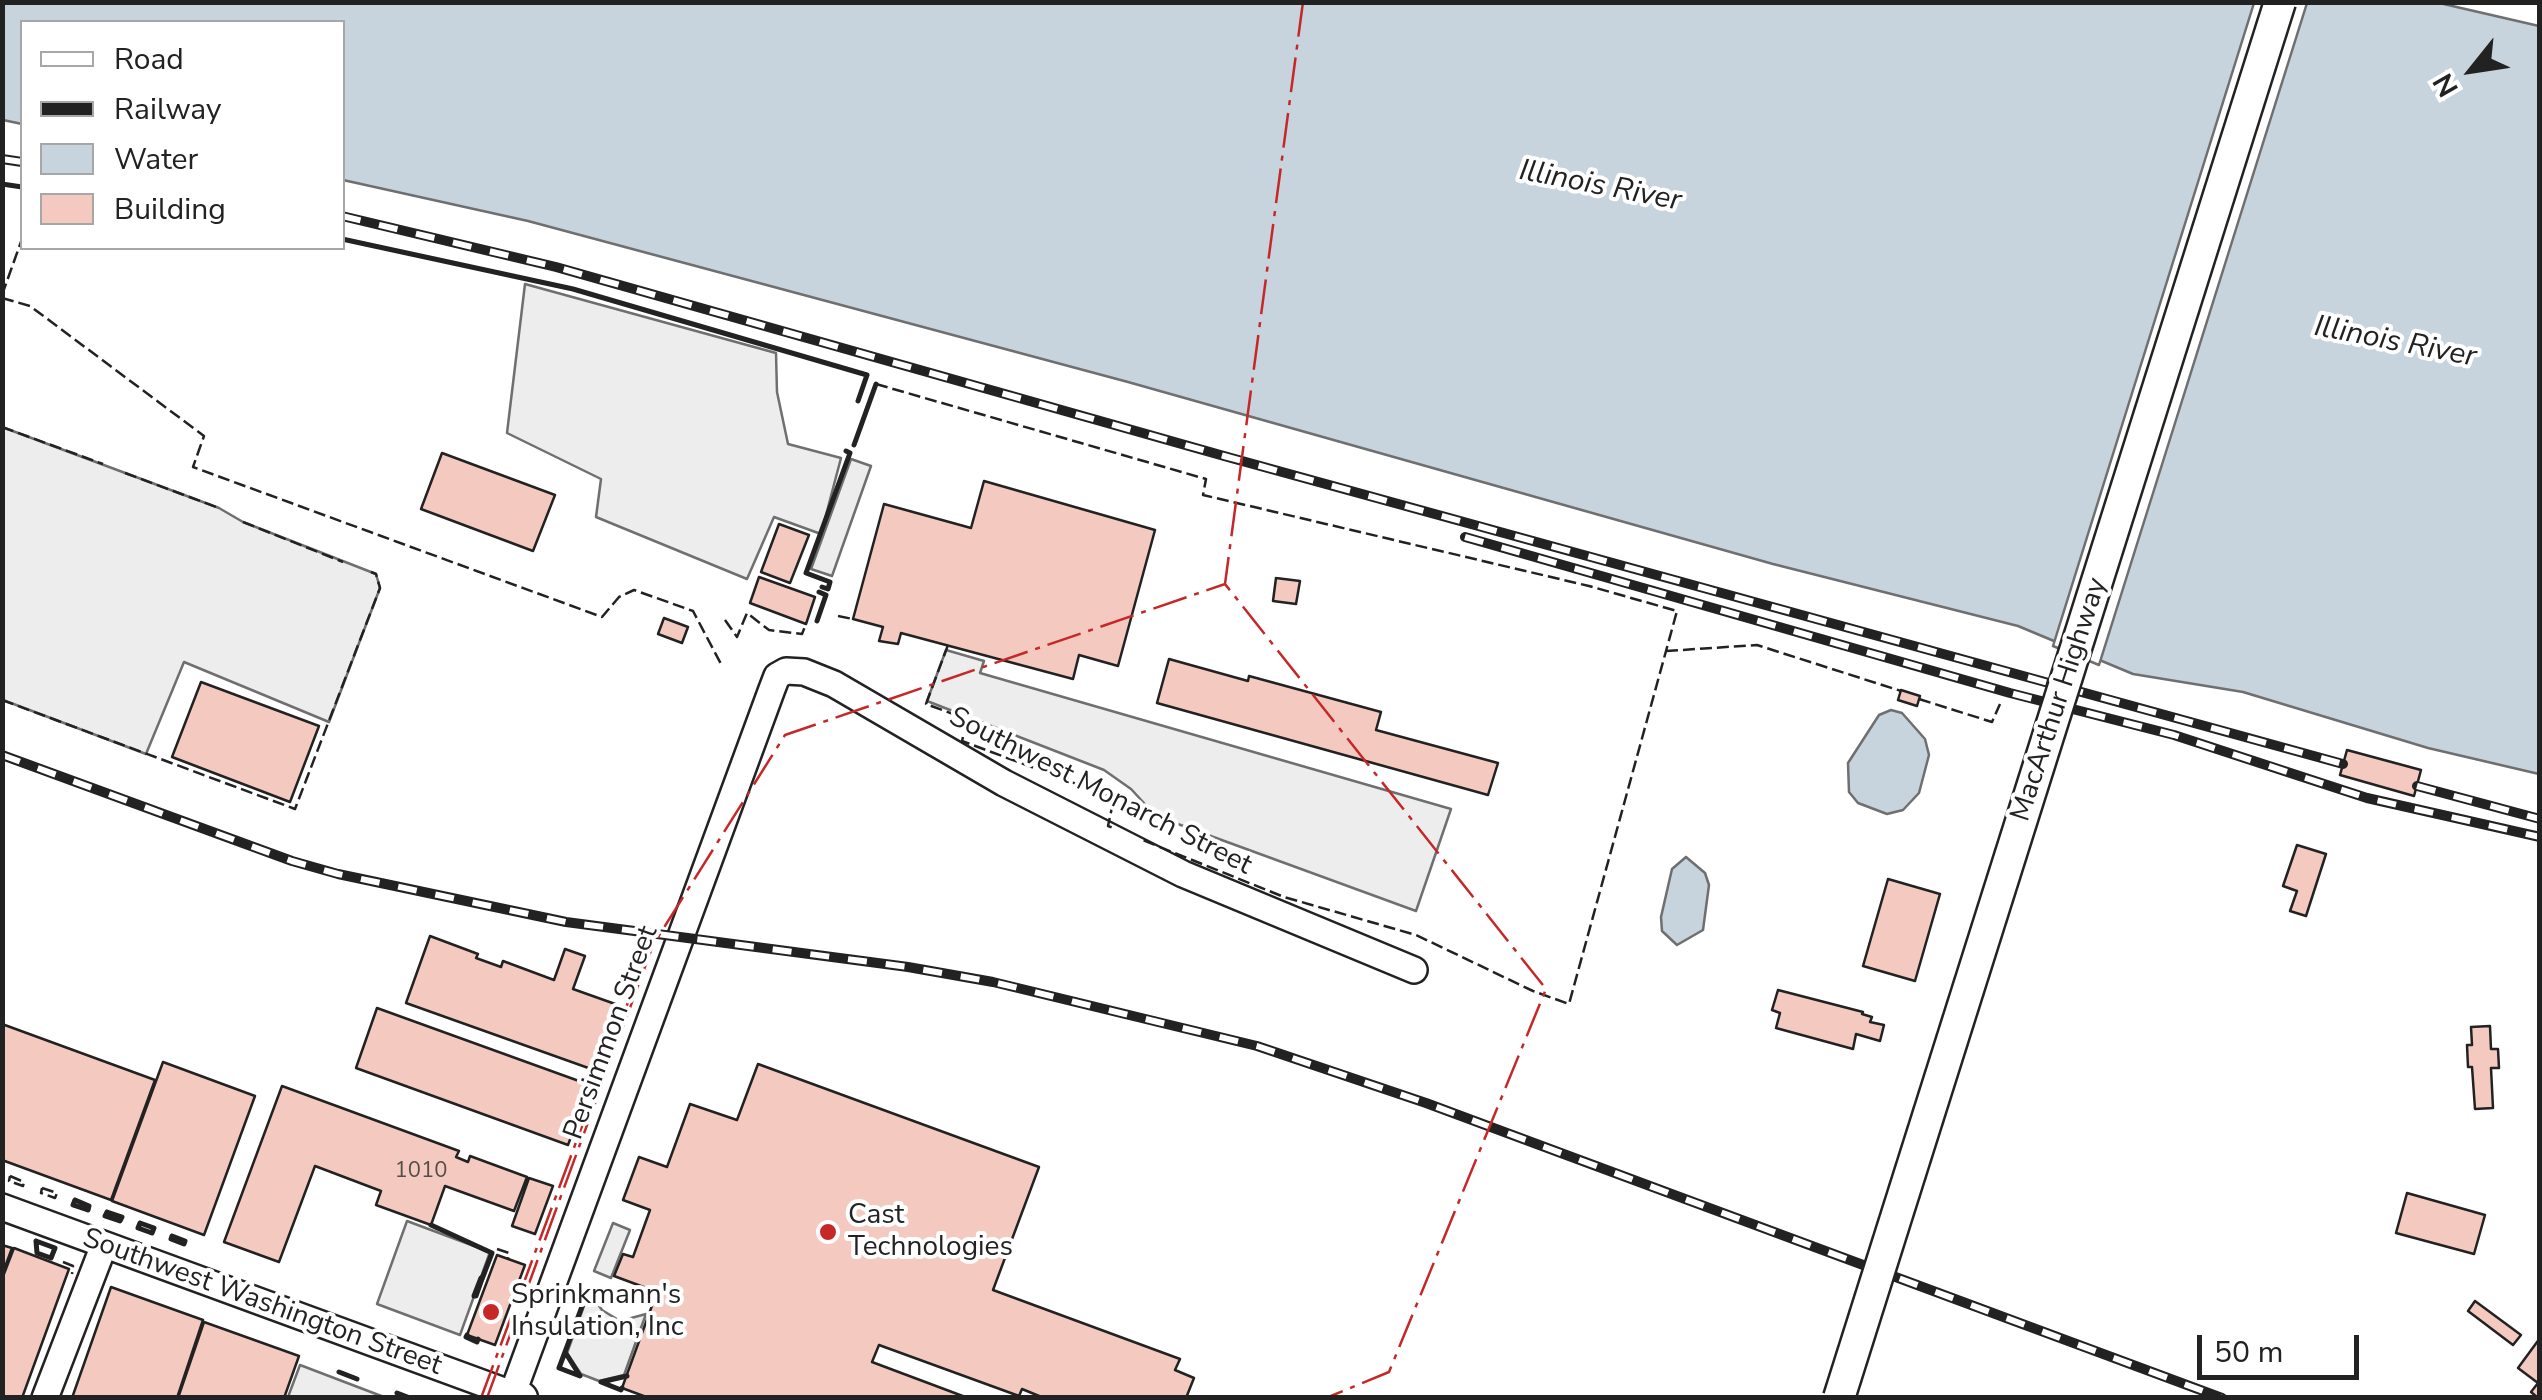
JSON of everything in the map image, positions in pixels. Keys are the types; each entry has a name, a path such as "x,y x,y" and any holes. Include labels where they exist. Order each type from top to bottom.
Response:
{"main road":[{"name":"MacArthur Highway","path":"1839,1398 2280,2"}],"street":[{"name":"Southwest Monarch Street","path":"772,689 777,676 786,671 804,672 834,684 1004,783 1166,866 1414,970"},
{"name":"Persimmon Street","path":"515,1396 772,689"},
{"name":"Southwest Washington Street","path":"2,1207 515,1396"},
{"path":"45,1398 104,1246"}],"shaded area":[{"path":"525,284 776,353 777,392 788,444 841,458 821,534 774,517 747,579 596,517 601,479 507,433"},
{"path":"2,427 219,508 243,522 376,574 380,588 329,722 184,662 146,754 3,700"},
{"path":"851,459 871,466 832,576 811,569"},
{"path":"946,650 984,661 980,673 1451,809 1416,911 1156,816 1131,789 1104,770 927,701"},
{"path":"407,1221 490,1252 460,1335 377,1304"},
{"path":"613,1223 630,1230 611,1278 594,1271"},
{"path":"589,1292 602,1310 620,1321 646,1314 624,1375 599,1381 581,1374 567,1353"},
{"path":"300,1365 384,1397 288,1397"}],"water":[{"name":"Illinois River","path":"2435,2 2539,26 2539,774 2428,748 2243,692 2133,674 2018,626 1773,564 1128,382 528,221 345,180 345,20 20,20 20,124 3,120 2,3"},
{"path":"1891,710 1902,713 1925,739 1929,755 1919,793 1903,810 1887,814 1858,803 1849,792 1848,763 1879,715"},
{"path":"1686,857 1705,873 1709,885 1703,930 1677,945 1662,931 1661,917 1672,869"}],"pier":[{"path":"2254,3 2307,3 2099,665 2053,646"}],"building":[{"path":"442,453 555,495 533,551 421,509"},
{"path":"984,481 1155,530 1118,666 1079,655 1073,679 901,633 898,644 879,641 883,627 853,619 884,504 971,528"},
{"path":"779,524 809,535 790,583 761,572"},
{"path":"759,577 815,597 806,624 750,603"},
{"path":"1276,578 1300,581 1296,604 1273,601"},
{"path":"664,618 688,627 682,643 658,634"},
{"path":"1169,659 1381,712 1376,730 1498,763 1488,795 1157,703"},
{"path":"201,682 319,726 290,802 172,757"},
{"path":"1901,690 1920,696 1917,706 1898,700"},
{"path":"2347,750 2421,770 2414,796 2340,775"},
{"path":"2297,845 2326,854 2306,916 2290,911 2297,891 2283,886"},
{"path":"1888,879 1940,894 1915,981 1863,966"},
{"path":"430,936 501,967 503,961 554,980 565,949 585,956 573,989 618,1005 594,1070 406,1003"},
{"path":"1778,990 1863,1012 1872,1017 1870,1022 1884,1025 1880,1041 1856,1034 1853,1049 1776,1028 1780,1013 1772,1010"},
{"path":"377,1008 590,1085 568,1145 356,1068"},
{"path":"2,1024 155,1080 111,1200 2,1160"},
{"path":"2490,1026 2491,1049 2498,1049 2499,1068 2491,1068 2493,1108 2475,1109 2467,1045 2472,1045 2471,1027"},
{"path":"163,1062 255,1096 204,1235 112,1201"},
{"name":"Cast Technologies","path":"758,1064 1039,1167 993,1290 1180,1359 1175,1370 1194,1378 1186,1398 1044,1398 1022,1389 1019,1396 879,1345 872,1362 968,1398 649,1398 622,1388 657,1292 614,1276 623,1254 633,1257 650,1210 623,1200 639,1157 667,1167 690,1104 737,1120"},
{"path":"282,1086 459,1151 456,1157 468,1162 470,1156 527,1177 514,1211 445,1186 431,1225 376,1205 381,1191 315,1166 279,1262 224,1242"},
{"path":"529,1178 553,1186 535,1234 512,1226"},
{"path":"2407,1193 2485,1215 2474,1254 2396,1233"},
{"path":"2,1245 12,1248 2,1275"},
{"path":"14,1248 69,1269 22,1398 3,1398 2,1279"},
{"name":"Sprinkmann's Insulation, Inc","path":"497,1255 525,1265 495,1345 467,1335"},
{"path":"111,1287 203,1320 177,1398 72,1398"},
{"path":"2475,1301 2521,1335 2513,1345 2468,1311"},
{"path":"204,1322 299,1356 284,1398 178,1398"},
{"path":"2540,1338 2538,1398 2531,1392 2538,1383 2518,1368"}],"railway":[{"path":"2,159 20,162"},
{"path":"345,217 556,267 1224,456 2343,764"},
{"path":"1465,537 2010,693 2174,735 2367,798 2540,837"},
{"path":"2,755 292,861 338,874 566,922 908,967 993,982 1257,1046 1426,1103 2222,1398"},
{"path":"2417,786 2540,819"}],"fence":[{"path":"2,295 20,245"},
{"path":"2,298 30,306 204,436 193,467 602,617 619,597 634,590 693,611 721,664"},
{"path":"876,384 1206,479 1203,495 1589,586 1677,611 1569,1004 1416,935 1284,897 1140,839"},
{"path":"2,427 103,464"},
{"path":"125,473 219,508"},
{"path":"243,522 343,562"},
{"path":"2,700 295,809 380,588 376,574 371,572"},
{"path":"725,620 737,637 747,613 769,630 802,634 806,624"},
{"path":"838,616 853,619"},
{"path":"948,645 926,704 968,722"},
{"path":"1666,651 1757,645 1901,691"},
{"path":"1919,699 1992,722 2000,704"},
{"path":"963,737 962,741 1114,798 1108,826 1113,828"},
{"path":"10,1176 24,1182 23,1186 9,1181 10,1176"},
{"path":"42,1188 57,1193 55,1198 41,1193 42,1188"},
{"path":"75,1200 89,1206 88,1210 73,1205 75,1200"},
{"path":"107,1212 122,1217 120,1221 105,1216 107,1212"},
{"path":"140,1223 154,1228 152,1233 138,1228 140,1223"},
{"path":"172,1236 185,1241 184,1244 171,1239 172,1236"},
{"path":"36,1241 55,1248 51,1258 37,1253 36,1241"},
{"path":"497,1249 509,1253 508,1259"},
{"path":"63,1262 73,1266 72,1274"}],"wall":[{"path":"2,184 20,187"},
{"path":"345,240 573,289 867,375 858,401"},
{"path":"854,445 876,384"},
{"path":"822,587 828,589 830,582 806,573 850,453 846,451"},
{"path":"817,621 826,595 819,592"},
{"path":"75,1200 89,1206 88,1210 73,1205 75,1200"},
{"path":"107,1212 122,1217 120,1221 105,1216 107,1212"},
{"path":"140,1223 154,1228 152,1233 138,1228 140,1223"},
{"path":"431,1225 492,1253 482,1279"},
{"path":"172,1236 185,1241 184,1244 171,1239 172,1236"},
{"path":"36,1241 55,1248 51,1258 37,1253 36,1241"},
{"path":"481,1278 476,1296 474,1296 481,1278"},
{"path":"565,1352 580,1376 559,1368 587,1293"},
{"path":"467,1335 477,1342 478,1339"},
{"path":"339,1372 357,1379"},
{"path":"622,1388 601,1382 627,1376"},
{"path":"397,1393 410,1398"}],"power":[{"path":"1303,2 1225,584 1546,989 1389,1372 1326,1398"},
{"path":"487,1398 653,945 785,735 1225,584"},
{"path":"481,1398 643,962"}],"place":[{"name":"Cast Technologies","path":"828,1232"},
{"name":"Sprinkmann's Insulation, Inc","path":"491,1312"}]}
